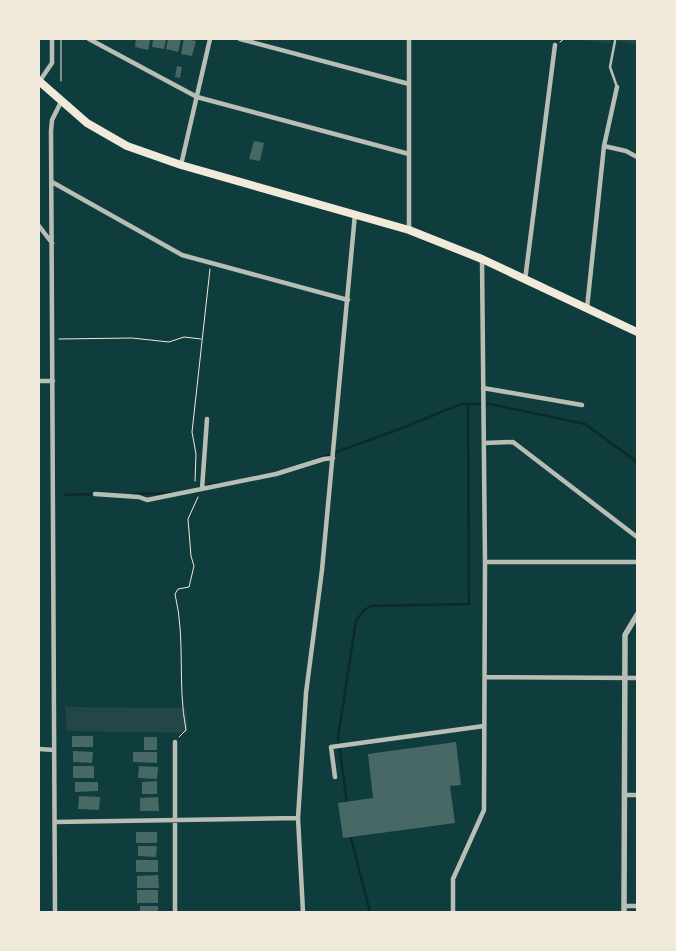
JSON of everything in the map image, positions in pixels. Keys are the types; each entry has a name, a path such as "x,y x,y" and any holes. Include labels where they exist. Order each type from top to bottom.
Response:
{"main road":[{"path":"39,82 87,123 127,146 181,165 355,213 409,230 482,259 637,332"}],"street":[{"path":"39,82 52,63 52,39"},
{"path":"89,39 197,97 409,154"},
{"path":"181,165 210,39"},
{"path":"240,39 409,84"},
{"path":"409,39 409,230"},
{"path":"525,280 555,45"},
{"path":"587,308 604,146 617,87"},
{"path":"55,912 53,244 50,131 52,120 61,102"},
{"path":"604,146 626,151 637,157"},
{"path":"52,182 174,252 348,300"},
{"path":"302,912 298,818 306,693 322,570 355,213"},
{"path":"39,226 53,244"},
{"path":"453,912 453,879 484,810 485,562 482,259"},
{"path":"39,381 53,381"},
{"path":"483,388 582,405"},
{"path":"199,489 207,419"},
{"path":"484,443 513,442 637,538"},
{"path":"95,494 140,497 147,500 276,474 333,458"},
{"path":"485,562 637,562"},
{"path":"637,615 625,635 624,909 637,906"},
{"path":"485,677 637,678"},
{"path":"335,777 331,747 484,726"},
{"path":"175,742 175,912"},
{"path":"39,749 54,750"},
{"path":"624,795 637,796"},
{"path":"55,822 298,818"}],"lane":[{"path":"615,41 610,67 617,87"}],"path":[{"path":"61,39 61,81"},
{"path":"175,742 186,730 182,704 182,622 176,594 178,589 189,587 192,583 194,566 191,556 188,519 198,497 199,489 195,476 196,454 192,432 210,263"},
{"path":"53,339 132,338 168,342 184,337 202,340"}],"shaded area":[{"path":"573,39 611,39 610,43"},
{"path":"611,39 637,39 637,45"},
{"path":"65,704 68,707 186,708 188,733 67,731"}],"building":[{"path":"136,39 166,39 164,49 152,47 153,40 150,40 148,50 135,47"},
{"path":"168,39 181,39 178,52 166,49"},
{"path":"184,39 196,41 192,56 181,54"},
{"path":"177,66 182,67 180,78 175,77"},
{"path":"254,141 264,143 260,161 249,159"},
{"path":"72,736 93,736 93,747 72,747"},
{"path":"144,737 157,737 157,750 144,750"},
{"path":"456,742 461,785 450,786 455,823 343,838 338,803 373,798 368,754"},
{"path":"73,751 93,752 92,763 73,762"},
{"path":"133,752 157,752 157,763 133,762"},
{"path":"73,766 94,766 94,778 73,778"},
{"path":"139,766 158,767 157,779 138,778"},
{"path":"157,781 157,794 142,794 142,782"},
{"path":"75,782 98,782 98,791 75,792"},
{"path":"79,796 100,797 99,810 78,809"},
{"path":"158,797 159,811 140,811 140,798"},
{"path":"136,832 157,832 157,843 136,843"},
{"path":"138,846 157,846 156,857 138,856"},
{"path":"136,860 158,860 158,872 136,872"},
{"path":"158,875 159,888 137,888 137,876"},
{"path":"137,890 158,890 158,903 137,903"},
{"path":"140,906 158,906 158,912 140,912"}],"waterway":[{"path":"320,458 400,429 461,404 490,404 585,424 637,462"},
{"path":"347,803 338,737 356,621 364,610 371,606 469,604 468,404"},
{"path":"208,485 223,483"},
{"path":"132,494 171,493"},
{"path":"65,495 96,494"},
{"path":"350,834 370,912"}]}
